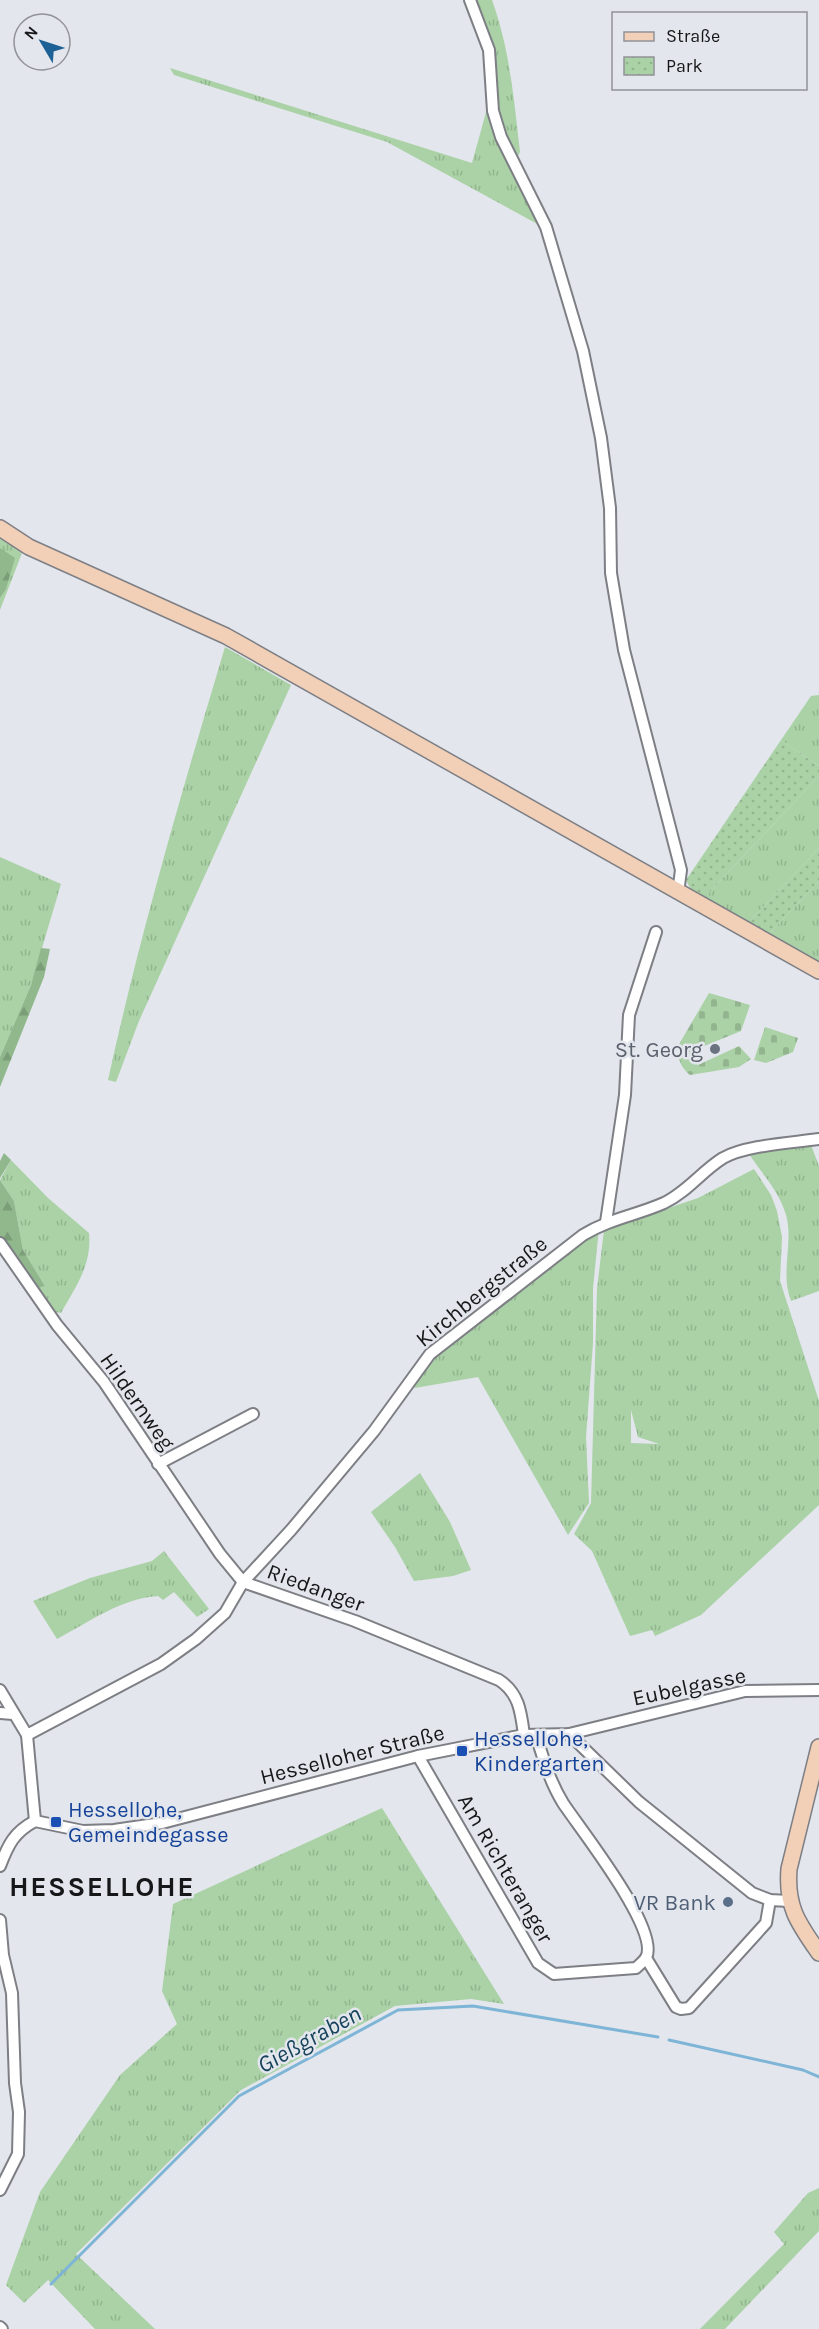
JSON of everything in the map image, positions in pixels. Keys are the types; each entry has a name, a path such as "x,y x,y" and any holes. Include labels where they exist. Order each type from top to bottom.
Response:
{"main road":[{"path":"0,528 29,547 226,636 819,971"},
{"path":"819,1747 789,1869 789,1901 798,1923 819,1953"}],"street":[{"path":"470,0 489,50 493,111 501,137 546,227 583,351 601,438 610,508 611,573 622,639 681,870 678,893"},
{"path":"606,1222 625,1095 629,1015 656,932"},
{"name":"Kirchbergstraße","path":"243,1582 291,1530 374,1431 430,1354 583,1235 606,1222 664,1203 684,1191 724,1157 740,1152 819,1139"},
{"name":"Hildernweg","path":"0,1243 57,1325 104,1382 158,1464 243,1582"},
{"path":"158,1464 253,1414"},
{"name":"Riedanger","path":"27,1735 110,1692 178,1652 225,1613 243,1582 355,1621 499,1680 514,1691 524,1735"},
{"path":"0,1690 27,1735 35,1821 21,1828 10,1840 1,1860"},
{"name":"Eubelgasse","path":"569,1734 745,1691 819,1690"},
{"path":"0,1713 13,1714"},
{"path":"569,1734 639,1802 752,1893 770,1900 789,1901"},
{"name":"Hesselloher Straße","path":"35,1821 83,1831 114,1830 162,1823 418,1756 524,1735 569,1734"},
{"path":"536,1735 544,1763 562,1800 626,1892 648,1945 646,1958 676,2007 689,2008 766,1923 770,1900"},
{"name":"Am Richteranger","path":"418,1756 538,1963 554,1974 636,1968 646,1958"},
{"path":"0,1920 0,1936 12,1993 15,2082 20,2112 18,2154 0,2190"}],"green space":[{"path":"473,0 492,0 498,19 513,94 520,152 517,158 499,128 495,84"},
{"path":"170,68 472,163 488,105 541,226 387,142 174,75"},
{"path":"0,537 22,553 0,610"},
{"path":"0,548 15,558 6,589 0,598"},
{"path":"225,647 291,685 139,1021 116,1082 108,1080 148,917"},
{"path":"819,695 819,766 781,740 811,696"},
{"path":"781,740 819,766 819,776 703,899 691,890 686,880"},
{"path":"819,776 819,848 748,923 703,899"},
{"path":"819,848 819,881 767,936 748,923"},
{"path":"0,857 61,884 31,985 0,1057"},
{"path":"819,881 819,963 767,936"},
{"path":"41,948 50,949 44,977 0,1087 0,1057 31,985"},
{"path":"709,993 750,1005 741,1031 692,1051 692,1062 696,1061 698,1065 739,1046 751,1059 739,1067 690,1075 680,1062 678,1046"},
{"path":"765,1027 798,1038 793,1052 766,1063 754,1060"},
{"path":"811,1145 819,1166 819,1291 791,1301 787,1278 788,1231 784,1209 777,1194 749,1154"},
{"path":"4,1153 11,1160 0,1178 0,1161"},
{"path":"11,1160 48,1198 89,1233 85,1265 61,1313 51,1311 36,1289 45,1286 23,1250 14,1201 0,1180"},
{"path":"754,1169 771,1195 782,1237 780,1281 819,1401 819,1505 701,1615 655,1636 652,1630 630,1636 592,1551 574,1534 591,1503 597,1289 604,1230 698,1198","holes":["631,1410 638,1437 659,1444 631,1443"]},
{"path":"0,1180 14,1201 23,1250 45,1286 36,1289 0,1237"},
{"path":"599,1228 593,1288 593,1343 586,1437 589,1503 568,1535 478,1377 415,1388 412,1383 447,1345"},
{"path":"420,1473 450,1522 471,1570 453,1576 414,1581 395,1547 371,1512"},
{"path":"164,1551 209,1609 197,1617 174,1592 163,1600 158,1596 119,1606 57,1639 33,1601 90,1578 152,1561"},
{"path":"382,1808 504,2004 471,1999 395,2006 241,2090 76,2254 155,2329 95,2329 48,2280 24,2303 6,2285 40,2192 120,2075 177,2024 162,1991 173,1904"},
{"path":"819,2188 819,2231 725,2329 700,2329 784,2244 774,2232 808,2193"}],"waterway":[{"name":"Gießgraben","path":"51,2284 239,2096 398,2010 473,2006 658,2037"},
{"name":"Gießgraben","path":"669,2040 803,2070 819,2077"}],"place":[{"name":"St. Georg","path":"715,1049"},
{"name":"Hessellohe, Kindergarten","path":"462,1751"},
{"name":"Hessellohe, Gemeindegasse","path":"56,1822"},
{"name":"VR Bank","path":"728,1902"}],"district":[{"name":"HESSELLOHE","path":"102,1886"}]}
